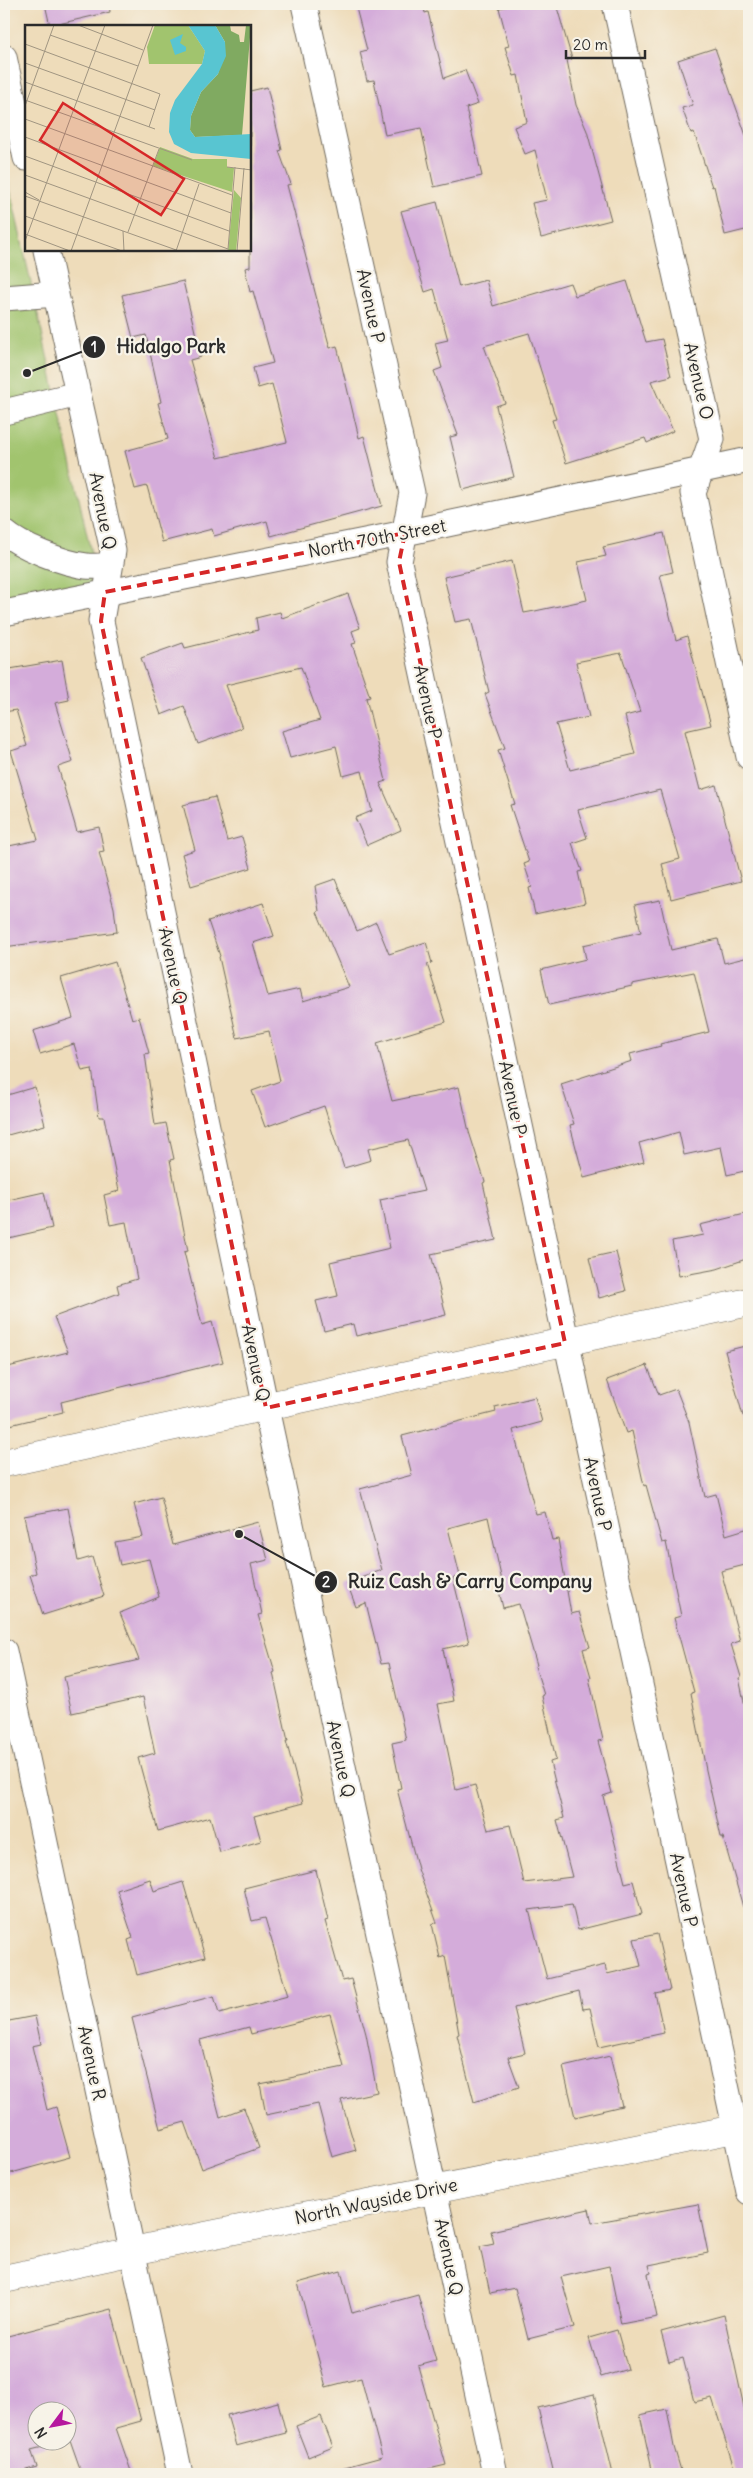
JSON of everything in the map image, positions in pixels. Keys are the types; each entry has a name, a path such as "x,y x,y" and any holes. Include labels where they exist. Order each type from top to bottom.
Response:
{"main road":[{"path":"4,1463 266,1408 749,1302"},
{"name":"North Wayside Drive","path":"4,2279 133,2250 742,2127"}],"street":[{"name":"Avenue P","path":"304,4 412,493 399,562 565,1343 742,2127 749,2192"},
{"name":"Avenue O","path":"615,4 712,439 692,493 749,757"},
{"path":"4,56 25,153"},
{"name":"Avenue Q","path":"46,251 113,551 101,621 266,1408 495,2474"},
{"path":"4,298 56,294"},
{"path":"4,412 78,394"},
{"name":"North 70th Street","path":"4,613 405,533 749,460"},
{"path":"4,532 13,540 59,558 86,566 110,565"},
{"name":"Avenue R","path":"4,1651 180,2474"}],"highlighted area":[{"path":"405,533 399,562 565,1343 266,1408 101,621 105,592"}],"green space":[{"path":"4,162 98,584 4,603"}],"building":[{"path":"45,4 109,4 110,12 50,25"},
{"path":"355,4 423,4 425,13 428,12 444,78 465,70 478,104 466,108 482,176 434,187 421,128 385,135 374,80 367,81 360,52 367,50"},
{"path":"517,4 556,4 572,59 567,60 576,105 587,131 611,220 541,238 532,203 547,200 535,150 525,154 514,127 527,122 518,75 514,76 505,47 509,46 499,8"},
{"path":"715,48 749,144 749,229 725,235 714,186 712,187 694,132 691,133 682,108 693,105 678,60"},
{"path":"267,87 282,150 279,151 291,184 287,185 330,348 337,346 359,438 364,436 382,506 271,536 267,521 214,536 212,529 162,542 147,486 135,489 125,451 168,439 158,403 161,402 146,335 133,338 122,295 183,281 201,357 190,360 218,458 287,442 272,384 258,388 253,368 273,363 253,291 250,292 245,268 250,267 251,251 251,91"},
{"path":"437,202 459,287 486,280 493,306 570,283 575,296 627,281 646,342 662,339 671,376 651,381 673,431 647,443 645,438 566,463 552,420 556,419 529,333 484,346 505,403 496,406 514,477 463,490 450,437 458,435 434,371 442,368 435,343 448,340 434,289 425,292 401,211"},
{"path":"664,533 673,572 660,575 676,640 687,636 711,725 685,731 700,790 716,785 741,881 671,899 662,864 680,859 660,790 578,810 587,838 572,843 582,871 578,872 585,903 535,914 529,888 532,887 524,864 529,862 510,805 515,804 498,750 505,748 485,694 489,692 471,619 455,622 444,577 512,561 524,613 535,611 587,600 578,562 606,556 603,547","holes":["621,653 640,712 625,716 635,754 570,770 556,724 589,717 576,662"]},
{"path":"348,594 360,628 352,631 356,643 352,644 370,697 366,698 386,781 380,783 401,830 367,845 355,818 372,811 362,771 343,776 336,746 290,758 282,731 320,720 301,667 226,685 242,728 198,744 184,706 161,715 141,658 183,643 185,648 258,630 256,618 280,612 282,618"},
{"path":"62,660 69,700 55,703 73,762 58,767 77,832 99,827 104,851 99,852 114,908 117,932 4,947 4,847 38,840 11,751 27,746 16,710 4,712 4,670"},
{"path":"215,797 227,841 242,837 251,868 191,886 182,854 195,850 183,805"},
{"path":"335,879 357,931 376,922 389,954 426,942 432,963 427,964 446,1022 377,1043 392,1101 459,1087 469,1132 485,1182 483,1183 496,1240 431,1254 446,1315 356,1336 353,1324 324,1331 316,1301 338,1296 330,1262 390,1248 380,1200 424,1191 408,1140 368,1149 371,1160 344,1168 324,1106 265,1127 252,1091 280,1081 269,1031 237,1038 220,956 208,921 263,903 274,936 253,943 268,996 300,989 303,1001 349,987 317,912 319,911 315,886"},
{"path":"660,900 671,950 718,939 724,963 749,957 749,1170 727,1175 721,1147 684,1155 679,1132 639,1143 644,1162 584,1178 570,1125 574,1124 561,1084 632,1061 630,1054 661,1046 660,1044 709,1032 694,972 632,984 632,986 549,1005 541,970 586,959 583,945 641,932 635,905"},
{"path":"115,962 132,1019 139,1017 149,1053 145,1054 155,1125 166,1123 174,1159 170,1160 188,1251 184,1252 202,1325 212,1322 223,1362 61,1402 63,1412 10,1425 4,1401 4,1368 68,1352 54,1317 119,1293 117,1285 137,1279 126,1222 110,1225 104,1195 119,1191 104,1117 99,1117 92,1069 82,1071 74,1044 40,1054 33,1031 73,1018 61,978"},
{"path":"35,1087 45,1125 4,1136 4,1096"},
{"path":"44,1192 52,1228 4,1239 4,1201"},
{"path":"749,1213 749,1258 717,1269 679,1276 672,1241 703,1235 700,1225"},
{"path":"616,1252 626,1291 599,1298 589,1258"},
{"path":"749,1345 749,1415 743,1416 725,1351"},
{"path":"647,1365 659,1395 676,1389 689,1422 705,1497 716,1494 726,1535 749,1528 749,1564 721,1571 740,1641 731,1644 741,1677 739,1678 749,1725 749,1906 743,1907 723,1837 721,1837 691,1693 694,1692 674,1618 681,1616 666,1542 662,1543 646,1485 644,1486 632,1431 626,1433 607,1380"},
{"path":"535,1397 542,1422 513,1430 536,1514 545,1512 552,1540 558,1539 571,1614 579,1612 590,1647 583,1649 591,1677 589,1678 603,1740 598,1741 612,1793 603,1796 625,1883 633,1881 642,1914 578,1930 572,1904 529,1910 547,1979 605,1965 607,1974 641,1966 634,1939 657,1934 670,1990 655,1993 664,2033 599,2047 590,2008 583,2009 579,1991 514,2008 525,2053 508,2057 519,2087 474,2102 457,2035 459,2034 445,1956 440,1958 432,1924 437,1923 418,1869 397,1789 401,1788 392,1743 406,1740 389,1663 381,1664 366,1603 356,1607 347,1583 382,1570 360,1489 412,1475 402,1436 496,1412 495,1407","holes":["488,1517 502,1581 497,1582 503,1608 519,1604 537,1665 535,1666 544,1695 542,1696 556,1760 550,1762 564,1818 557,1820 572,1877 524,1883 510,1825 488,1830 475,1785 456,1790 438,1704 454,1701 443,1649 469,1643 453,1578 460,1576 448,1528"]},
{"path":"161,1497 173,1545 258,1522 268,1560 251,1564 262,1614 258,1615 275,1672 273,1673 288,1741 286,1741 303,1803 254,1816 261,1841 220,1852 210,1817 158,1831 138,1758 155,1753 143,1697 72,1713 64,1677 139,1660 120,1613 159,1597 149,1559 120,1565 115,1542 143,1537 134,1504"},
{"path":"68,1508 78,1561 92,1557 104,1596 43,1615 30,1575 36,1573 24,1516"},
{"path":"316,1870 328,1920 325,1921 342,1981 351,1979 366,2034 377,2092 341,2100 356,2150 332,2157 318,2104 266,2115 260,2084 344,2067 330,2014 251,2034 249,2027 200,2040 220,2117 244,2108 259,2148 202,2169 185,2122 160,2129 132,2018 214,1996 219,2014 288,1996 265,1918 252,1921 244,1888"},
{"path":"150,1879 154,1891 183,1882 205,1957 137,1975 128,1940 133,1938 117,1890"},
{"path":"35,2016 41,2044 32,2046 47,2110 56,2107 70,2157 4,2175 4,2022"},
{"path":"610,2056 622,2106 575,2117 563,2067"},
{"path":"698,2204 708,2253 649,2265 651,2273 648,2274 657,2317 621,2324 609,2266 561,2277 575,2327 528,2339 515,2288 490,2293 480,2247 494,2244 491,2231 589,2209 592,2223"},
{"path":"341,2271 352,2313 418,2295 436,2361 418,2366 446,2465 408,2474 342,2474 341,2468 382,2457 361,2378 326,2387 298,2283"},
{"path":"111,2309 141,2421 116,2428 132,2474 82,2474 74,2450 78,2450 78,2400 28,2400 28,2450 31,2450 37,2467 12,2474 4,2474 4,2337"},
{"path":"724,2315 745,2412 749,2410 749,2474 736,2474 712,2398 694,2402 683,2358 669,2362 661,2332"},
{"path":"617,2330 628,2369 601,2377 589,2338"},
{"path":"594,2394 613,2474 554,2474 538,2408"},
{"path":"278,2402 286,2433 236,2446 227,2415"},
{"path":"667,2409 674,2447 682,2474 653,2474 640,2415"},
{"path":"321,2416 333,2447 308,2457 296,2426"}],"place":[{"name":"Hidalgo Park","path":"27,373"},
{"name":"Ruiz Cash & Carry Company","path":"239,1534"}]}
